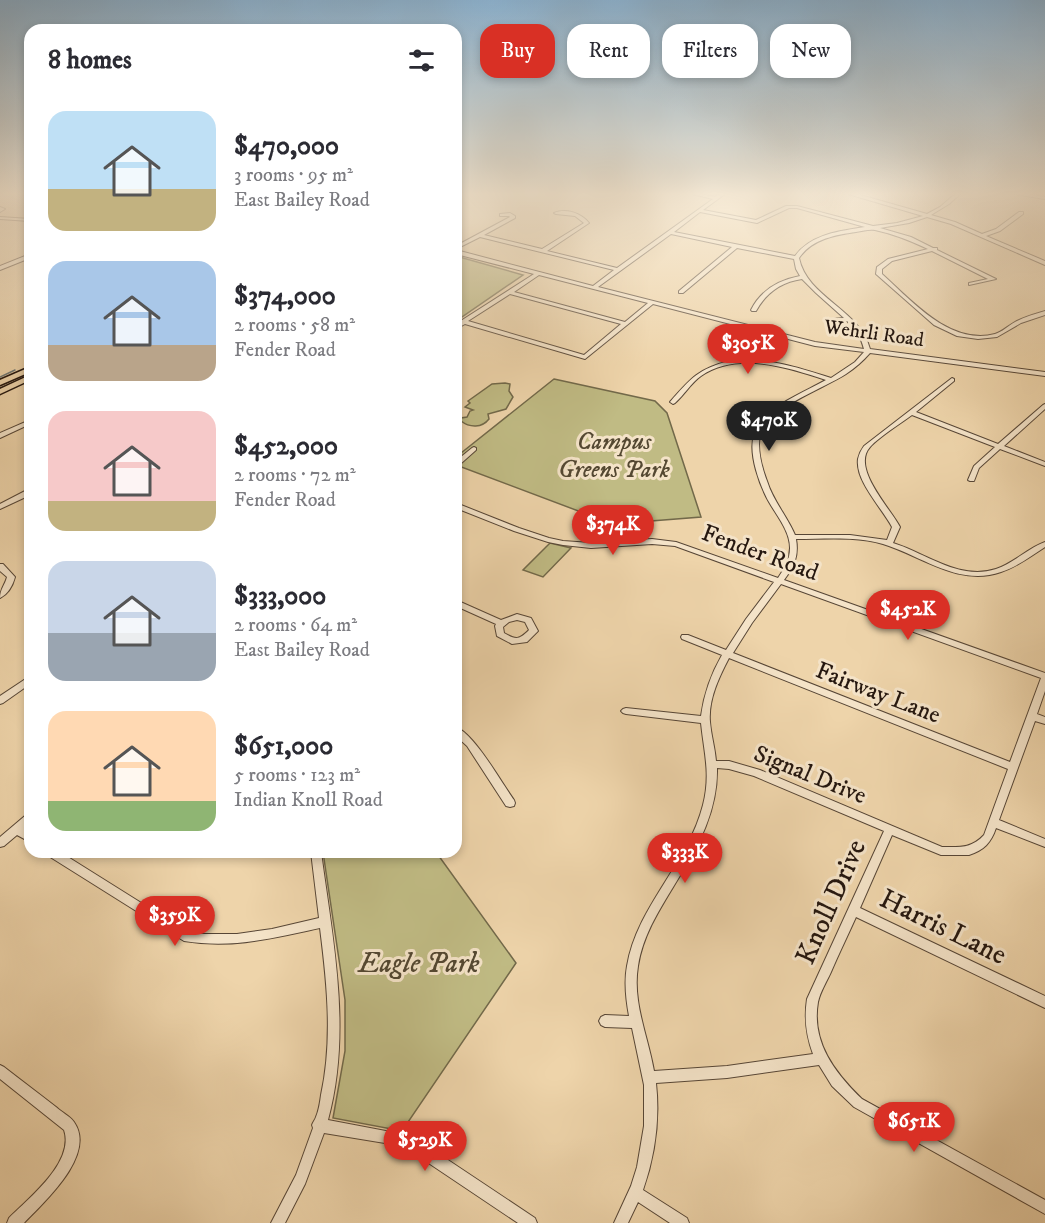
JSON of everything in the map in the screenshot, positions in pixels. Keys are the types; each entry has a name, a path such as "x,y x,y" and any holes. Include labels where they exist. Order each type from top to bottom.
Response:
{"main road":[{"path":"0,383 24,372"},
{"path":"0,392 24,380"}],"street":[{"path":"543,251 619,270"},
{"path":"593,288 646,251"},
{"path":"681,292 730,251"},
{"path":"758,251 796,258"},
{"path":"621,1223 637,1194 649,1136 649,1077 631,989 636,946 654,907 703,822 708,804 712,764 705,720 711,688 728,655 779,581 795,553 792,537 766,490 759,464 756,439 760,428 772,415 831,380 868,352 864,335 803,277 796,267 796,258 802,251"},
{"path":"926,251 890,260 879,270 883,280 940,327 969,336 989,336 1045,313"},
{"path":"938,251 993,279 971,284"},
{"path":"1019,251 1045,263"},
{"name":"Wehrli Road","path":"462,252 537,274 789,338 868,352 978,363 1045,374"},
{"path":"0,268 24,258"},
{"path":"464,322 537,274"},
{"path":"754,310 758,302 778,284 803,277"},
{"path":"509,292 626,324"},
{"path":"464,322 585,357 651,303"},
{"path":"835,320 848,319"},
{"path":"734,363 730,350 737,340"},
{"path":"673,402 699,374 734,363 783,366 831,380"},
{"path":"889,544 896,527 861,468 860,457 866,447 952,380"},
{"path":"972,480 976,467 1045,406"},
{"path":"911,412 1045,464"},
{"path":"0,436 24,425"},
{"path":"462,460 474,449"},
{"path":"0,507 24,495"},
{"name":"Fender Road","path":"462,507 548,539 567,543 594,545 640,540 676,544 1045,677"},
{"path":"792,537 856,538 889,544 954,570 978,574 999,570 1045,544"},
{"path":"0,566 10,574 10,581 0,596"},
{"path":"10,581 21,579"},
{"path":"462,606 501,623"},
{"name":"Fairway Lane","path":"685,637 1013,767"},
{"name":"Knoll Drive","path":"821,1059 813,1037 812,1006 889,831 941,852 963,853 983,843 993,822 1045,677"},
{"path":"0,701 24,683"},
{"path":"626,711 705,720"},
{"path":"1032,716 1045,721"},
{"path":"462,736 470,743 510,803"},
{"name":"Signal Drive","path":"712,764 729,765 757,773 889,831"},
{"path":"993,822 1045,843"},
{"path":"0,843 24,823"},
{"path":"16,829 24,834"},
{"path":"60,858 184,936 207,941 231,941 324,922"},
{"path":"278,1223 309,1156 327,1095 334,1035 317,858"},
{"name":"Harris Lane","path":"853,910 1045,1002"},
{"path":"605,1021 636,1022"},
{"path":"649,1077 727,1072 821,1059 835,1081 858,1103 1045,1207"},
{"path":"0,1071 69,1126 74,1140 65,1167 14,1223"},
{"path":"318,1125 391,1138 419,1149 530,1223"},
{"path":"637,1194 682,1223"}],"green space":[{"path":"462,258 523,275 462,317"},
{"name":"Campus Greens Park","path":"554,379 655,401 667,413 701,517 613,524 462,467 462,452"},
{"path":"492,384 510,384 509,391 513,397 506,409 488,414 489,419 479,425 472,426 462,422 462,418 467,417 473,410 465,407 470,403 468,401"},
{"path":"550,543 571,548 543,577 523,570"},
{"name":"Eagle Park","path":"324,858 440,858 516,963 402,1131 333,1118 345,1051 345,1000"}],"waterway":[{"path":"0,377 15,370"}]}
